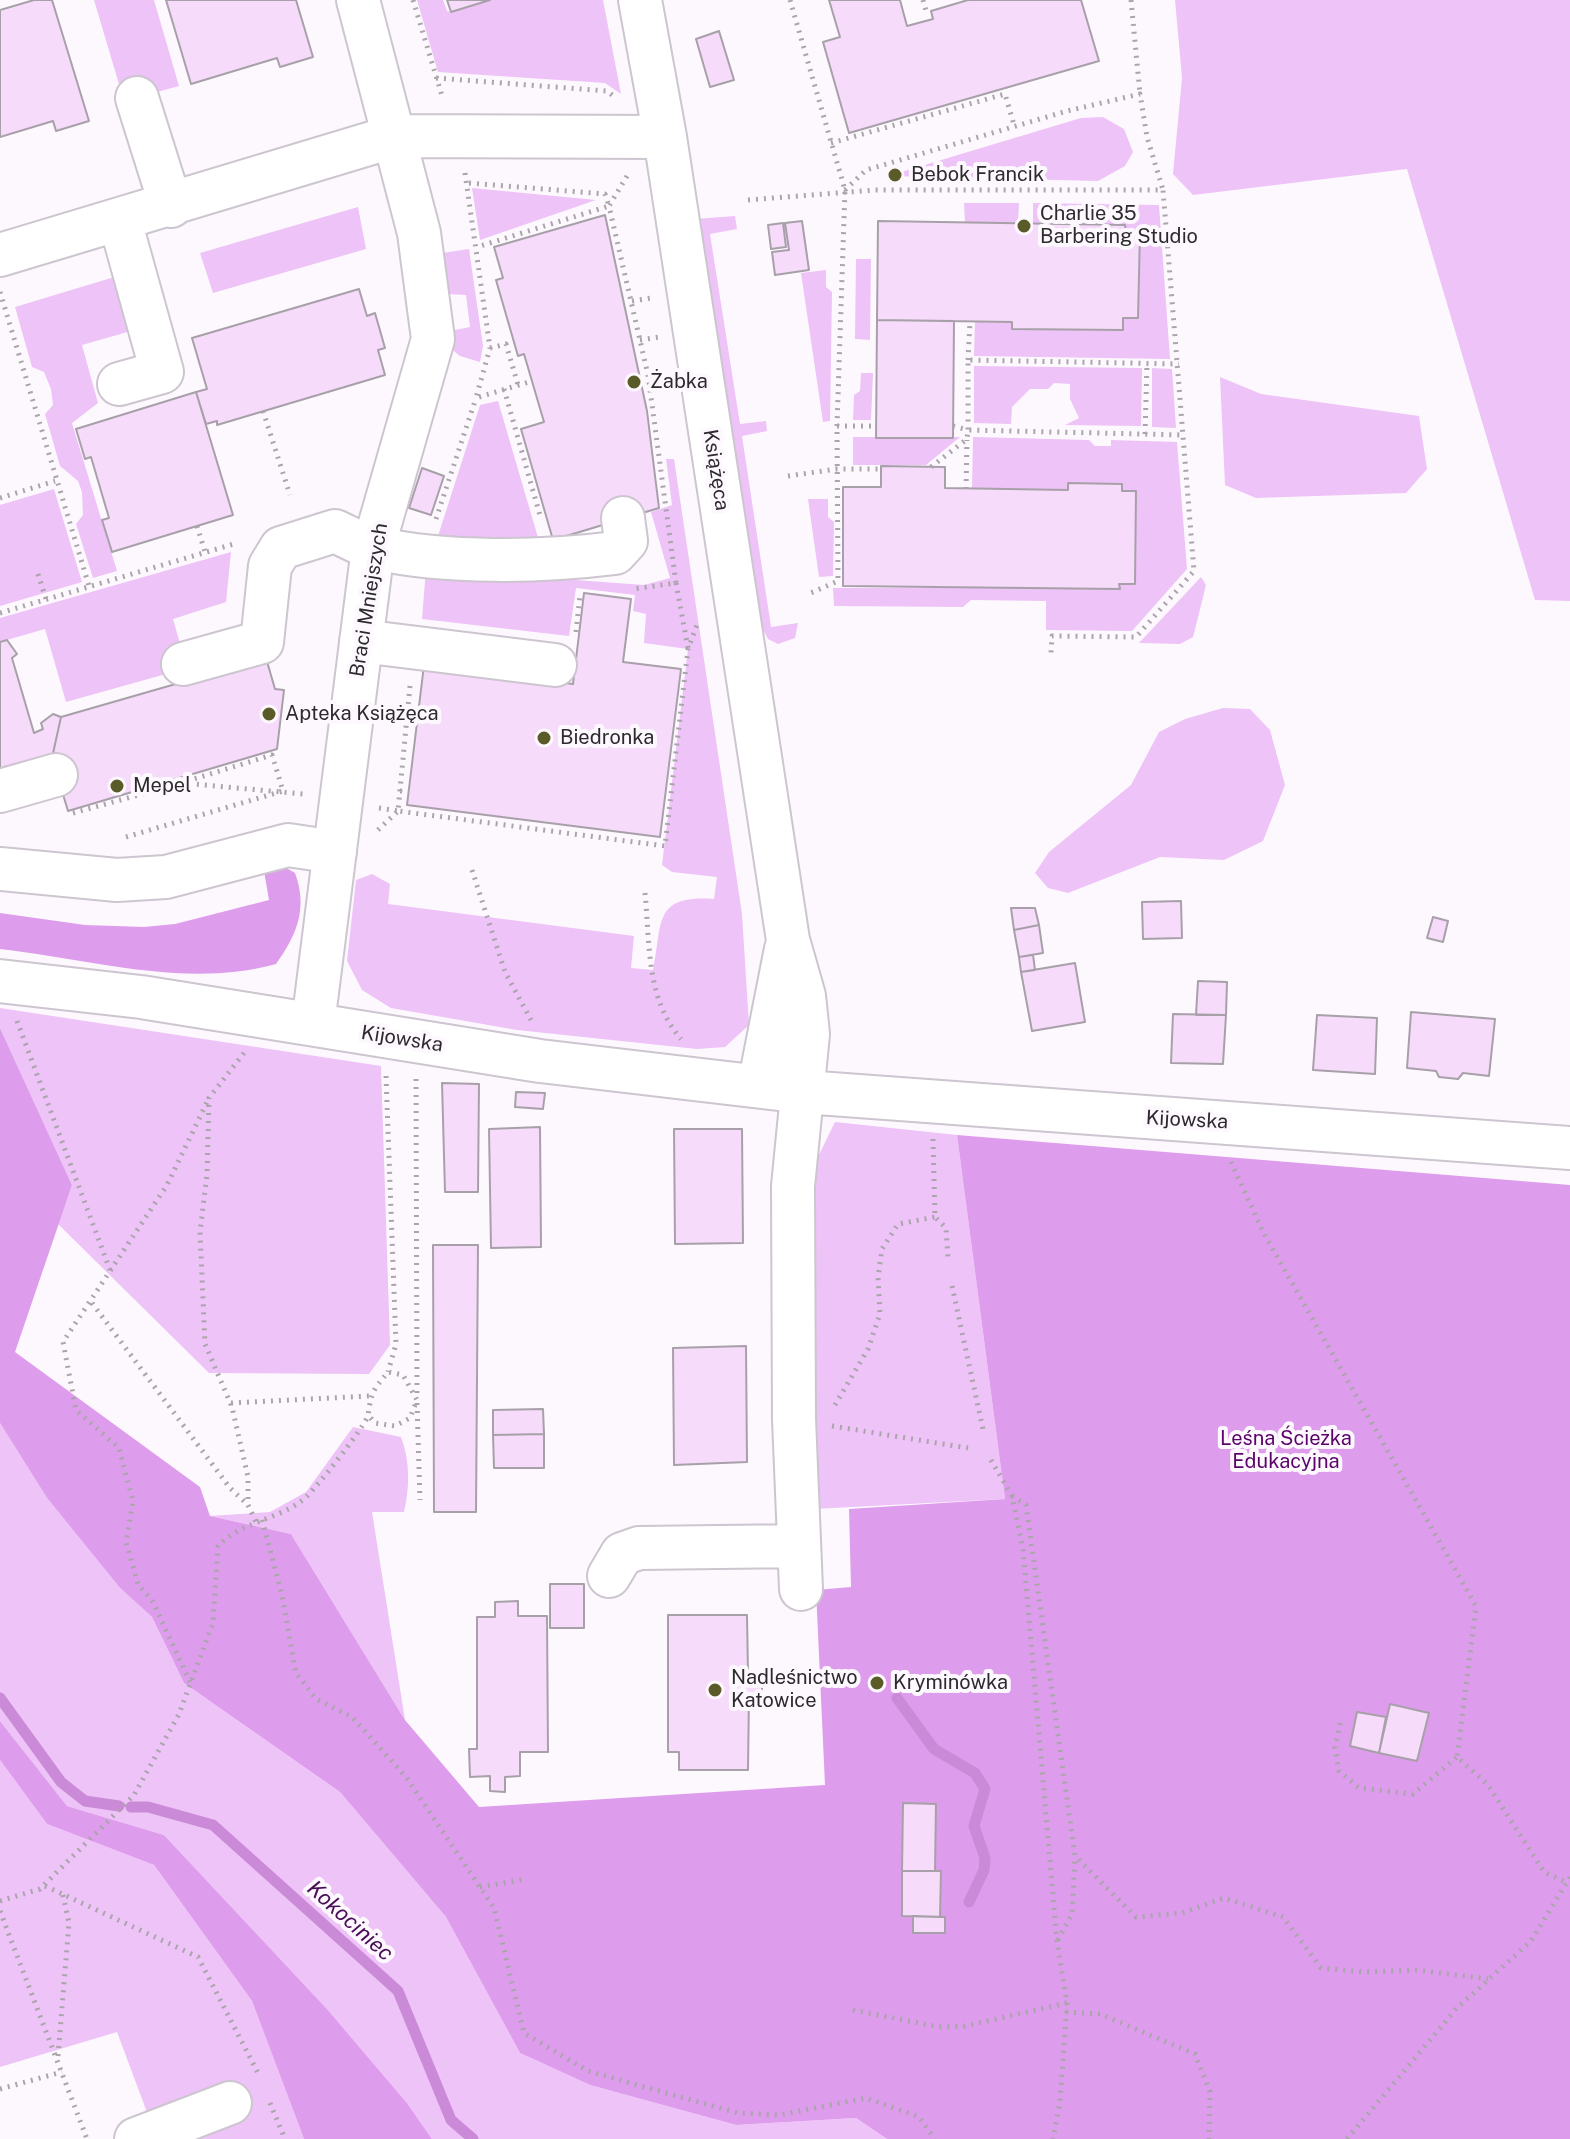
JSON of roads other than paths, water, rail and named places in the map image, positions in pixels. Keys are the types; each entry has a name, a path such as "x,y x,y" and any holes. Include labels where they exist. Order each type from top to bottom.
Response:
{"street":[{"name":"Braci Mniejszych","path":"313,1024 373,548 433,339 419,233 358,0"},
{"name":"Książęca","path":"640,0 665,137 788,940"},
{"path":"137,98 171,206"},
{"path":"0,255 171,206 395,136 665,137"},
{"path":"119,384 162,372 120,221"},
{"path":"183,664 262,642 270,566 281,548 335,531 373,548 459,557 578,558 615,553 626,541 623,518"},
{"path":"361,641 555,665"},
{"path":"0,791 56,775"},
{"path":"0,869 117,880 166,877 288,845 335,852"},
{"path":"759,1086 788,940"},
{"path":"788,940 804,996 808,1034 793,1186 808,1425 799,1546 801,1589"},
{"name":"Kijowska","path":"0,981 141,997 313,1024 402,1052 894,1101 1570,1148"},
{"path":"609,1576 622,1554 639,1548 799,1546"},
{"path":"136,2139 253,2093"}],"waterway":[{"name":"Kokociniec","path":"0,1698 61,1782 85,1801 119,1806"},
{"path":"897,1698 934,1749 975,1773 985,1789 974,1826 985,1858 984,1870 969,1902"},
{"name":"Kokociniec","path":"131,1807 148,1807 213,1825 398,1991 451,2120 473,2139"}],"place":[{"name":"Bebok Francik","path":"895,175"},
{"name":"Charlie 35 Barbering Studio","path":"1024,226"},
{"name":"Żabka","path":"634,382"},
{"name":"Apteka Książęca","path":"269,714"},
{"name":"Biedronka","path":"544,738"},
{"name":"Mepel","path":"117,786"},
{"name":"Kryminówka","path":"877,1683"},
{"name":"Nadleśnictwo Katowice","path":"715,1690"}],"park label":[{"name":"Leśna Ścieżka Edukacyjna","path":"1286,1450"}]}
